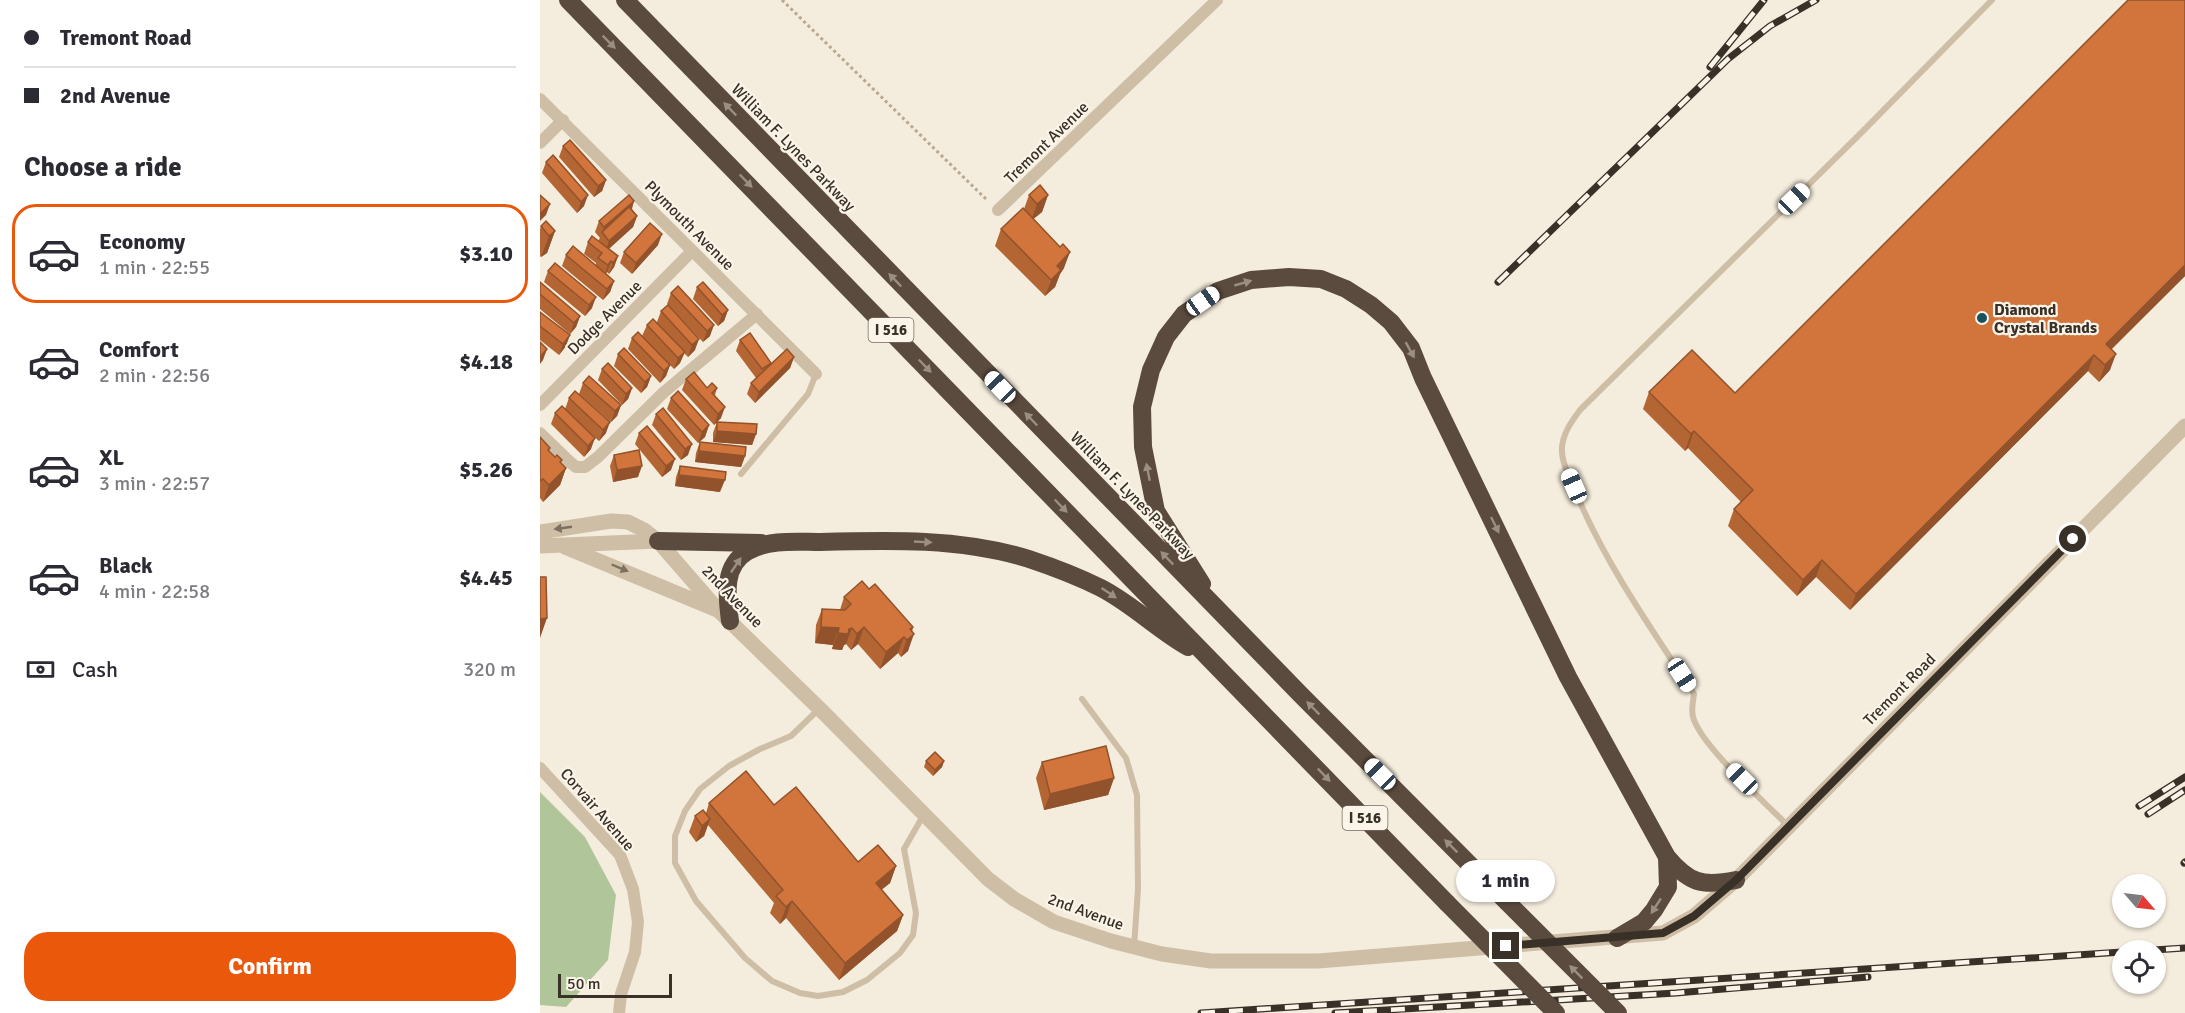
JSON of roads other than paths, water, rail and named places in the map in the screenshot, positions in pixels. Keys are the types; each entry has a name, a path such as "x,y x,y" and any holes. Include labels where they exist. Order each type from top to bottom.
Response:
{"highway":[{"name":"I 516","path":"568,0 1556,1013"},
{"name":"William F. Lynes Parkway","path":"625,0 1223,615 1618,1013"},
{"path":"1223,615 1156,511 1143,447 1142,407 1150,370 1166,338 1184,314 1218,291 1251,280 1289,277 1321,279 1346,289 1371,305 1391,322 1411,348 1423,378 1568,677 1667,857 1682,874 1698,882 1714,884 1736,880"},
{"path":"658,541 923,542 970,547 1029,559 1102,588 1181,643 1213,662"},
{"path":"724,615 726,587 737,562 747,551 769,543"},
{"path":"1617,938 1644,922 1654,910 1668,887 1667,857"}],"street":[{"name":"Tremont Avenue","path":"999,210 1216,0"},
{"name":"Plymouth Avenue","path":"540,99 816,374"},
{"path":"540,143 562,120"},
{"name":"Dodge Avenue","path":"540,405 692,251"},
{"path":"540,433 571,464 576,467 585,467 663,393 757,314"},
{"name":"Tremont Road","path":"1617,938 1663,933 1694,916 1736,880 2185,426"},
{"path":"540,532 611,521 628,522 645,530 658,541"},
{"path":"540,546 566,547 658,541"},
{"name":"2nd Avenue","path":"658,541 724,615 988,879 1014,899 1054,922 1162,954 1211,961 1318,961 1617,938"},
{"path":"566,547 724,615"},
{"name":"Corvair Avenue","path":"540,768 620,855 633,889 638,922 635,952 621,994 619,1013"}],"lane":[{"path":"1789,826 1711,747 1699,730 1692,706 1694,694 1620,580 1596,538 1566,469 1562,450 1567,428 1580,410 1862,134 1992,0"},
{"path":"741,474 808,393 816,374"},
{"path":"1082,699 1126,758 1137,795 1138,890 1134,947"},
{"path":"819,708 791,736 760,749 729,766 700,789 685,811 675,836 675,863 696,901 745,958 772,981 800,993 818,996 843,992 867,980 900,953 913,934 916,914 904,849 924,815"}],"railway":[{"path":"1710,67 1764,0"},
{"path":"1498,282 1728,59 1770,26 1816,0"},
{"path":"2139,806 2185,777"},
{"path":"2148,814 2185,790"},
{"path":"2166,949 2185,948"},
{"path":"1201,1013 2112,953"},
{"path":"1335,1013 1676,993 1868,977"}],"place":[{"name":"Diamond Crystal Brands","path":"1982,318"}]}
